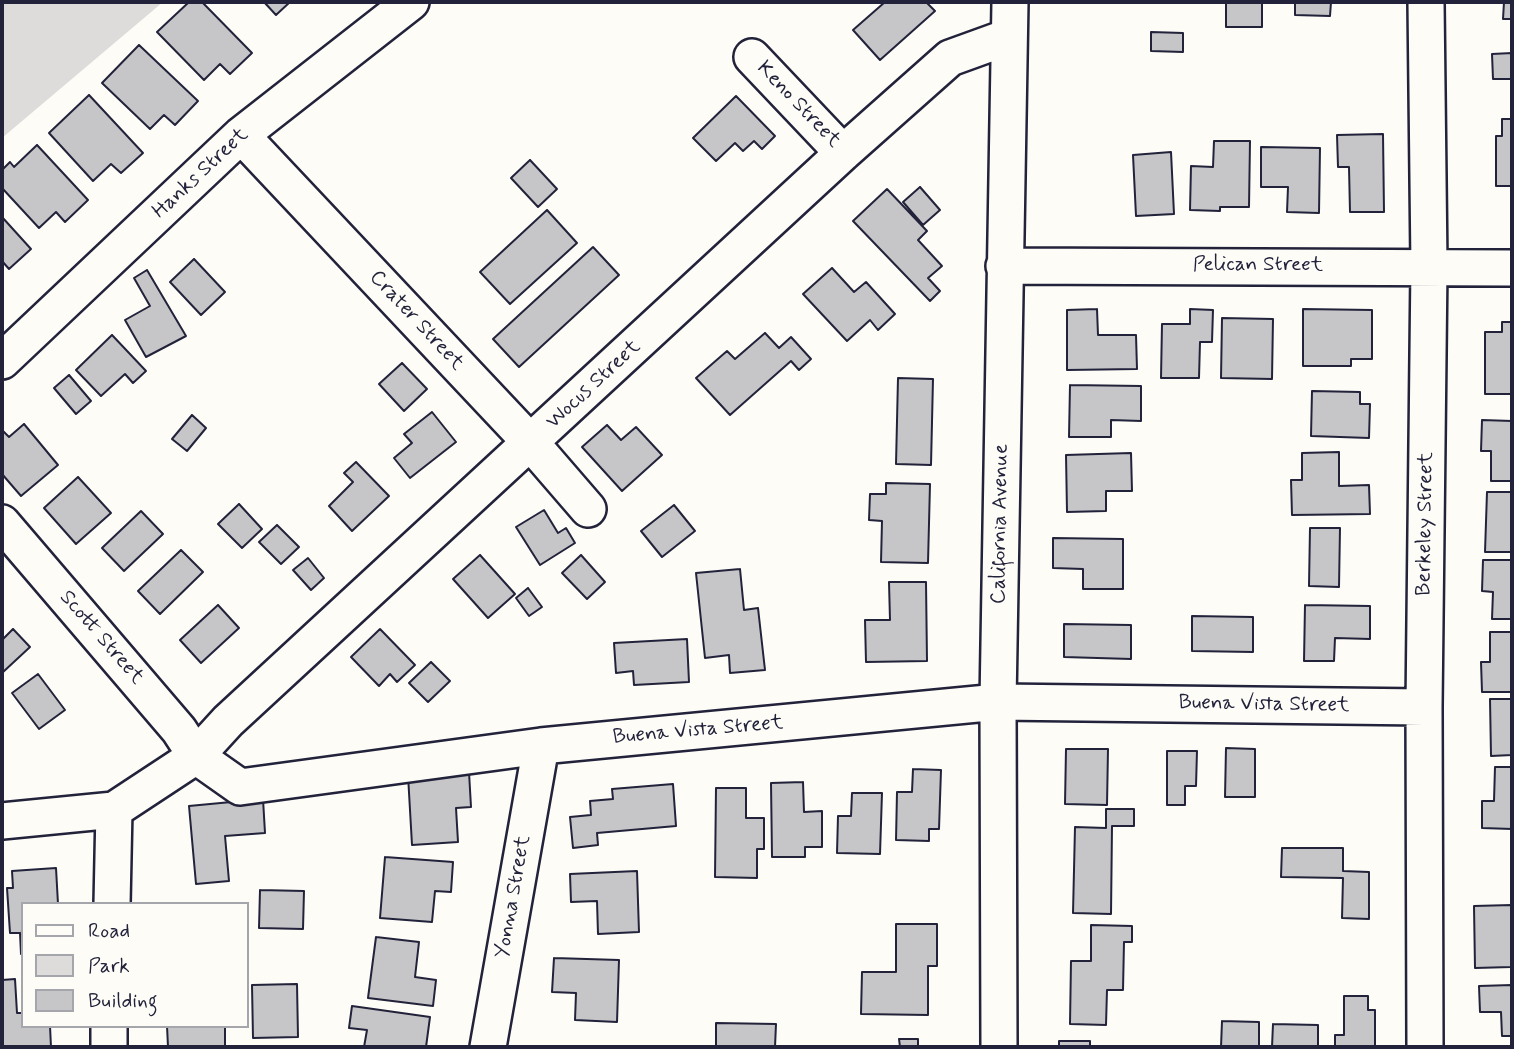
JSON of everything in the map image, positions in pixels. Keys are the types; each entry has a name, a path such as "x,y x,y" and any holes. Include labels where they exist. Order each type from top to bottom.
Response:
{"street":[{"name":"Hanks Street","path":"2,361 241,135 411,2"},
{"name":"California Avenue","path":"999,1047 998,702 1010,2"},
{"name":"Berkeley Street","path":"1425,1047 1424,707 1429,265 1426,2"},
{"name":"Wocus Street","path":"196,756 228,721 843,153 950,58 1008,37"},
{"name":"Keno Street","path":"752,57 843,153"},
{"name":"Crater Street","path":"241,135 531,443 588,509"},
{"name":"Pelican Street","path":"1004,266 1429,265 1512,268"},
{"name":"Scott Street","path":"2,523 179,730 196,756"},
{"name":"Buena Vista Street","path":"196,756 240,787 541,746 998,702 1424,707"},
{"name":"Yonna Street","path":"488,1047 541,746"},
{"path":"2,821 114,810 196,756"},
{"path":"112,902 114,810"},
{"path":"108,1047 109,1028"}],"green space":[{"path":"2,2 163,2 2,138"}],"building":[{"path":"189,2 202,2 252,53 230,74 220,64 204,80 157,32"},
{"path":"264,2 290,2 276,15"},
{"path":"885,2 926,2 935,11 880,60 853,30"},
{"path":"1226,2 1262,2 1262,27 1226,27"},
{"path":"1295,2 1331,2 1330,16 1295,15"},
{"path":"1504,2 1512,2 1512,19 1503,19"},
{"path":"1151,32 1183,33 1183,52 1151,51"},
{"path":"139,45 198,101 175,125 164,115 150,129 102,83"},
{"path":"1512,53 1512,79 1493,79 1492,54"},
{"path":"89,95 143,153 121,173 111,164 93,181 49,133"},
{"path":"736,96 775,136 762,149 754,141 743,151 735,143 716,161 693,138"},
{"path":"1502,119 1512,119 1512,186 1496,186 1496,136 1502,136"},
{"path":"1383,134 1384,212 1350,212 1349,167 1338,167 1337,135"},
{"path":"1214,141 1250,141 1249,207 1220,207 1220,211 1190,210 1191,166 1213,167"},
{"path":"37,145 88,200 65,222 56,212 39,228 2,188 2,170 10,162 14,167"},
{"path":"1261,147 1320,148 1319,213 1287,212 1288,187 1261,187"},
{"path":"1171,152 1174,214 1136,216 1133,155"},
{"path":"530,160 557,189 538,207 511,178"},
{"path":"920,187 940,210 923,225 903,202"},
{"path":"887,189 927,231 918,240 942,266 928,278 940,291 930,301 853,221"},
{"path":"547,210 577,243 510,304 480,272"},
{"path":"2,217 31,249 9,269 2,261"},
{"path":"593,247 619,275 519,367 493,339"},
{"path":"194,259 225,292 201,315 170,282"},
{"path":"832,268 854,292 866,282 895,314 878,330 870,320 847,341 803,294"},
{"path":"147,270 186,336 146,357 125,320 150,306 134,278"},
{"path":"1097,309 1098,335 1136,335 1137,369 1067,370 1067,310"},
{"path":"1190,309 1213,310 1212,342 1200,342 1199,378 1161,378 1162,324 1190,324"},
{"path":"1303,309 1372,310 1372,359 1351,359 1351,366 1303,366"},
{"path":"1222,318 1273,319 1272,379 1221,378"},
{"path":"1502,322 1512,322 1512,394 1485,394 1485,332 1502,332"},
{"path":"765,333 779,348 791,337 811,359 799,370 791,361 730,415 696,378 727,351 735,359"},
{"path":"112,335 146,371 133,383 125,374 101,396 76,370"},
{"path":"402,363 427,389 404,411 379,384"},
{"path":"69,375 91,401 76,414 54,388"},
{"path":"898,378 933,379 931,465 896,464"},
{"path":"1070,385 1141,386 1141,421 1111,420 1111,437 1069,437"},
{"path":"1312,391 1360,392 1360,404 1370,404 1369,438 1311,436"},
{"path":"432,412 456,442 410,478 394,458 412,443 404,434"},
{"path":"192,415 206,428 187,451 172,439"},
{"path":"1482,420 1512,421 1512,481 1491,481 1491,451 1481,451"},
{"path":"24,424 58,465 21,496 2,474 2,430 9,437"},
{"path":"607,425 621,440 636,427 662,455 622,491 582,447"},
{"path":"1339,452 1339,486 1369,485 1370,514 1292,515 1291,480 1302,480 1302,453"},
{"path":"1131,453 1132,491 1106,491 1106,511 1067,512 1066,455"},
{"path":"356,462 389,496 352,531 329,506 353,482 344,473"},
{"path":"78,477 111,513 76,544 44,508"},
{"path":"886,483 930,484 928,563 881,562 882,521 869,520 870,494 886,494"},
{"path":"1487,492 1512,492 1512,552 1485,552"},
{"path":"239,504 262,529 242,548 218,524"},
{"path":"674,505 695,531 662,557 641,531"},
{"path":"544,510 558,533 566,528 575,543 540,565 516,527"},
{"path":"141,511 163,534 124,571 102,548"},
{"path":"277,525 299,547 281,564 259,542"},
{"path":"1310,528 1340,528 1339,587 1309,586"},
{"path":"1053,538 1123,539 1123,589 1083,589 1083,569 1053,568"},
{"path":"181,550 203,572 160,614 138,591"},
{"path":"480,555 515,594 488,618 453,579"},
{"path":"581,555 605,582 587,599 562,573"},
{"path":"308,558 324,578 311,590 293,570"},
{"path":"1483,560 1512,560 1512,619 1492,619 1493,592 1482,591"},
{"path":"740,569 744,610 758,608 765,670 730,673 729,655 705,658 696,573"},
{"path":"889,582 926,582 927,661 866,662 865,620 890,620"},
{"path":"528,588 542,607 529,616 516,598"},
{"path":"218,605 239,628 201,663 180,640"},
{"path":"1305,605 1370,606 1370,639 1335,638 1334,661 1304,661"},
{"path":"1192,616 1253,617 1253,652 1192,651"},
{"path":"1064,624 1131,625 1131,659 1064,657"},
{"path":"13,629 30,647 2,673 2,640"},
{"path":"380,629 415,665 397,682 390,674 379,686 351,657"},
{"path":"1490,632 1512,632 1512,692 1482,692 1481,662 1490,662"},
{"path":"687,639 689,682 634,685 633,671 616,673 614,643"},
{"path":"431,662 450,681 428,702 409,683"},
{"path":"38,674 65,710 39,729 12,693"},
{"path":"1490,699 1512,699 1512,755 1491,756"},
{"path":"1226,748 1255,749 1255,797 1225,797"},
{"path":"1066,749 1108,749 1107,805 1065,804"},
{"path":"1167,751 1197,751 1196,786 1185,786 1185,805 1167,805"},
{"path":"1495,767 1512,767 1512,829 1482,828 1482,801 1494,801"},
{"path":"913,769 941,770 939,829 929,829 929,841 896,840 897,792 912,792"},
{"path":"469,772 471,807 456,808 458,842 412,845 408,775"},
{"path":"803,782 804,812 822,811 822,847 805,847 805,857 772,857 771,783"},
{"path":"673,784 676,826 597,833 598,845 573,848 570,817 591,815 590,801 613,799 612,789"},
{"path":"716,788 746,788 746,818 764,818 764,849 757,849 757,878 715,877"},
{"path":"852,793 882,793 880,854 837,853 838,816 851,816"},
{"path":"263,799 265,833 225,836 229,881 196,884 189,806"},
{"path":"1106,809 1134,809 1134,826 1112,826 1111,914 1073,913 1075,827 1106,828"},
{"path":"1282,848 1343,848 1343,871 1369,872 1369,919 1342,918 1343,878 1281,877"},
{"path":"385,857 453,862 451,892 435,891 432,922 380,918"},
{"path":"56,868 58,902 21,902 21,954 20,933 10,933 7,888 13,888 12,871"},
{"path":"637,871 639,932 598,934 597,901 571,902 570,874"},
{"path":"260,890 304,891 303,929 259,928"},
{"path":"1512,905 1511,967 1475,968 1474,906"},
{"path":"896,924 937,924 937,966 928,966 928,1015 861,1014 862,972 896,972"},
{"path":"1091,925 1132,926 1132,942 1124,942 1123,990 1107,990 1106,1025 1070,1024 1071,961 1091,961"},
{"path":"376,937 419,942 415,977 436,980 433,1006 368,998"},
{"path":"554,958 619,960 617,1022 575,1020 576,993 552,992"},
{"path":"15,979 17,1013 21,1013 21,1028 50,1028 51,1047 2,1047 2,980"},
{"path":"297,984 298,1037 253,1038 252,985"},
{"path":"1512,985 1512,1036 1502,1036 1501,1012 1480,1012 1479,986"},
{"path":"1344,996 1368,996 1368,1010 1375,1010 1375,1047 1335,1047 1335,1035 1344,1035"},
{"path":"352,1006 430,1017 426,1047 364,1047 367,1030 349,1028"},
{"path":"1222,1021 1259,1022 1259,1047 1221,1047"},
{"path":"716,1023 776,1024 775,1047 716,1047"},
{"path":"1273,1024 1318,1025 1318,1047 1272,1047"},
{"path":"167,1028 225,1028 225,1047 168,1047"},
{"path":"899,1039 918,1039 918,1047 900,1047"},
{"path":"1059,1041 1090,1041 1090,1047 1059,1047"}]}
